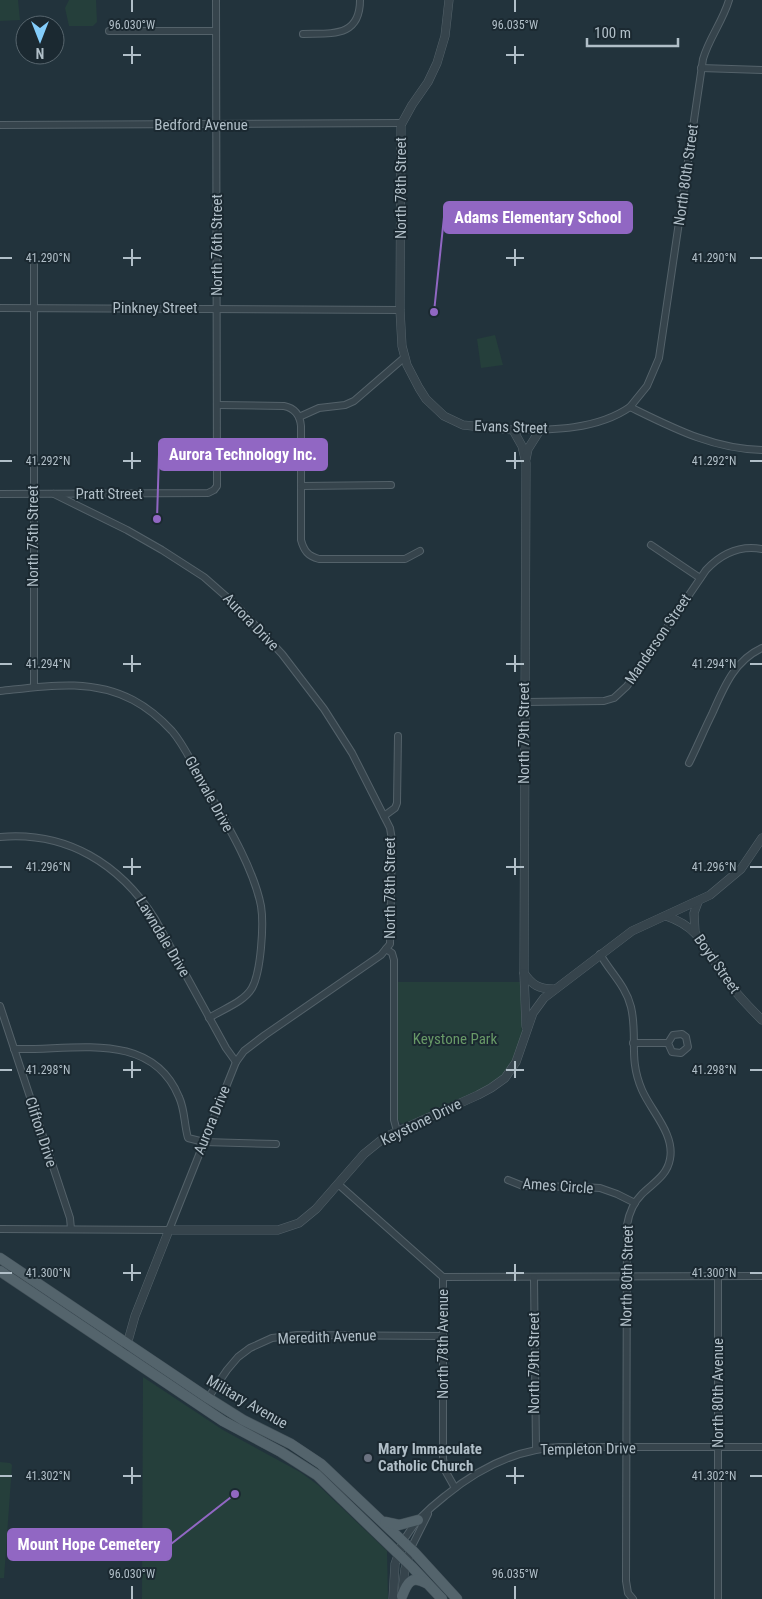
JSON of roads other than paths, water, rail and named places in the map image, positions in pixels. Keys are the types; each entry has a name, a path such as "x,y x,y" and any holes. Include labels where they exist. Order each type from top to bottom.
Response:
{"main road":[{"name":"Military Avenue","path":"0,1258 208,1398 244,1420 291,1444 322,1464 407,1545 457,1599"},
{"name":"Military Avenue","path":"0,1271 223,1421 288,1456 317,1475 398,1553 442,1599"},
{"path":"382,1521 399,1525 418,1520"},
{"path":"398,1598 411,1581 419,1580 428,1585"}],"street":[{"name":"North 76th Street","path":"216,0 218,405 218,484 216,489"},
{"path":"303,34 338,33 347,29 358,16 360,0"},
{"name":"North 78th Street","path":"405,357 400,310 402,123 428,82 437,63 445,36 448,0"},
{"name":"North 80th Street","path":"630,407 647,386 658,358 701,68 706,47 724,15 729,0"},
{"path":"109,30 216,31"},
{"path":"701,68 762,70"},
{"name":"Bedford Avenue","path":"0,125 402,123"},
{"name":"North 75th Street","path":"34,265 34,687"},
{"name":"Pinkney Street","path":"0,308 400,310"},
{"path":"299,418 319,408 344,405 354,401 405,357"},
{"name":"Evans Street","path":"405,357 407,365 426,398 444,416 463,425 513,430 540,430 606,421 630,407"},
{"path":"218,405 284,406 295,411 302,426 301,540 304,550 308,555 319,560 405,559 420,552"},
{"path":"630,407 685,434 703,440 734,448 762,450"},
{"name":"North 79th Street","path":"513,430 522,446 526,463"},
{"name":"North 79th Street","path":"526,1031 524,973 524,702 526,463 528,450 540,430"},
{"path":"301,486 391,486"},
{"name":"Pratt Street","path":"0,494 208,493 216,489"},
{"name":"Aurora Drive","path":"54,494 127,530 162,550 204,577 237,606 282,654 324,709 352,753 384,816"},
{"path":"651,545 700,578"},
{"name":"Manderson Street","path":"524,702 598,702 609,700 620,694 700,578 713,563 723,555 743,548 762,549"},
{"path":"689,763 727,680 739,664 762,648"},
{"name":"Glenvale Drive","path":"0,691 70,684 94,687 122,695 146,708 165,724 180,741 228,826 258,895 262,916 262,936 256,978 251,989 242,998 209,1018"},
{"name":"North 78th Street","path":"397,1131 394,1120 394,960 392,953 386,949 390,944 392,840 390,828 384,816 395,808 397,803 398,736"},
{"name":"Lawndale Drive","path":"0,837 29,837 66,845 101,862 119,875 145,904 226,1048 236,1062"},
{"name":"Keystone Drive","path":"0,1229 284,1229 304,1219 316,1209 364,1154 385,1137 478,1095 500,1082 516,1062 536,1008 553,990 632,931 710,895 732,878 754,852 762,838"},
{"path":"695,932 694,913 698,902"},
{"name":"Boyd Street","path":"666,916 683,923 695,932 734,990 762,1020"},
{"name":"Aurora Drive","path":"125,1356 127,1344 142,1299 236,1062 244,1051 265,1035 381,955 386,949"},
{"name":"North 80th Street","path":"600,954 628,997 632,1015 633,1062 638,1081 667,1136 671,1152 666,1171 635,1203 627,1224 626,1581 628,1593 632,1599"},
{"path":"524,973 530,983 535,986 553,990"},
{"name":"Clifton Drive","path":"0,1006 70,1218 71,1229"},
{"path":"632,1043 668,1043"},
{"path":"14,1049 110,1047 126,1050 141,1056 160,1070 174,1088 182,1106 188,1138 204,1142 276,1144"},
{"name":"Ames Circle","path":"508,1180 523,1186 600,1188 635,1203"},
{"name":"North 78th Avenue","path":"338,1184 443,1277 443,1459 446,1472 456,1488"},
{"path":"443,1277 718,1278 762,1276"},
{"name":"North 79th Street","path":"534,1278 536,1449"},
{"name":"North 80th Avenue","path":"718,1278 718,1599"},
{"name":"Meredith Avenue","path":"208,1398 226,1370 238,1357 250,1348 272,1338 297,1335 442,1336"},
{"name":"Templeton Drive","path":"407,1545 418,1520 431,1508 475,1474 496,1462 514,1455 536,1449 560,1447 762,1447"},
{"name":"Templeton Drive","path":"407,1545 431,1508"},
{"path":"398,1598 394,1572 398,1553 407,1545"},
{"path":"398,1598 407,1562 407,1545"}],"place":[{"name":"Adams Elementary School","path":"434,312"},
{"name":"Aurora Technology Inc.","path":"157,519"},
{"name":"Mary Immaculate Catholic Church","path":"368,1458"},
{"name":"Mount Hope Cemetery","path":"235,1494"}],"park label":[{"name":"Keystone Park","path":"455,1039"}]}
